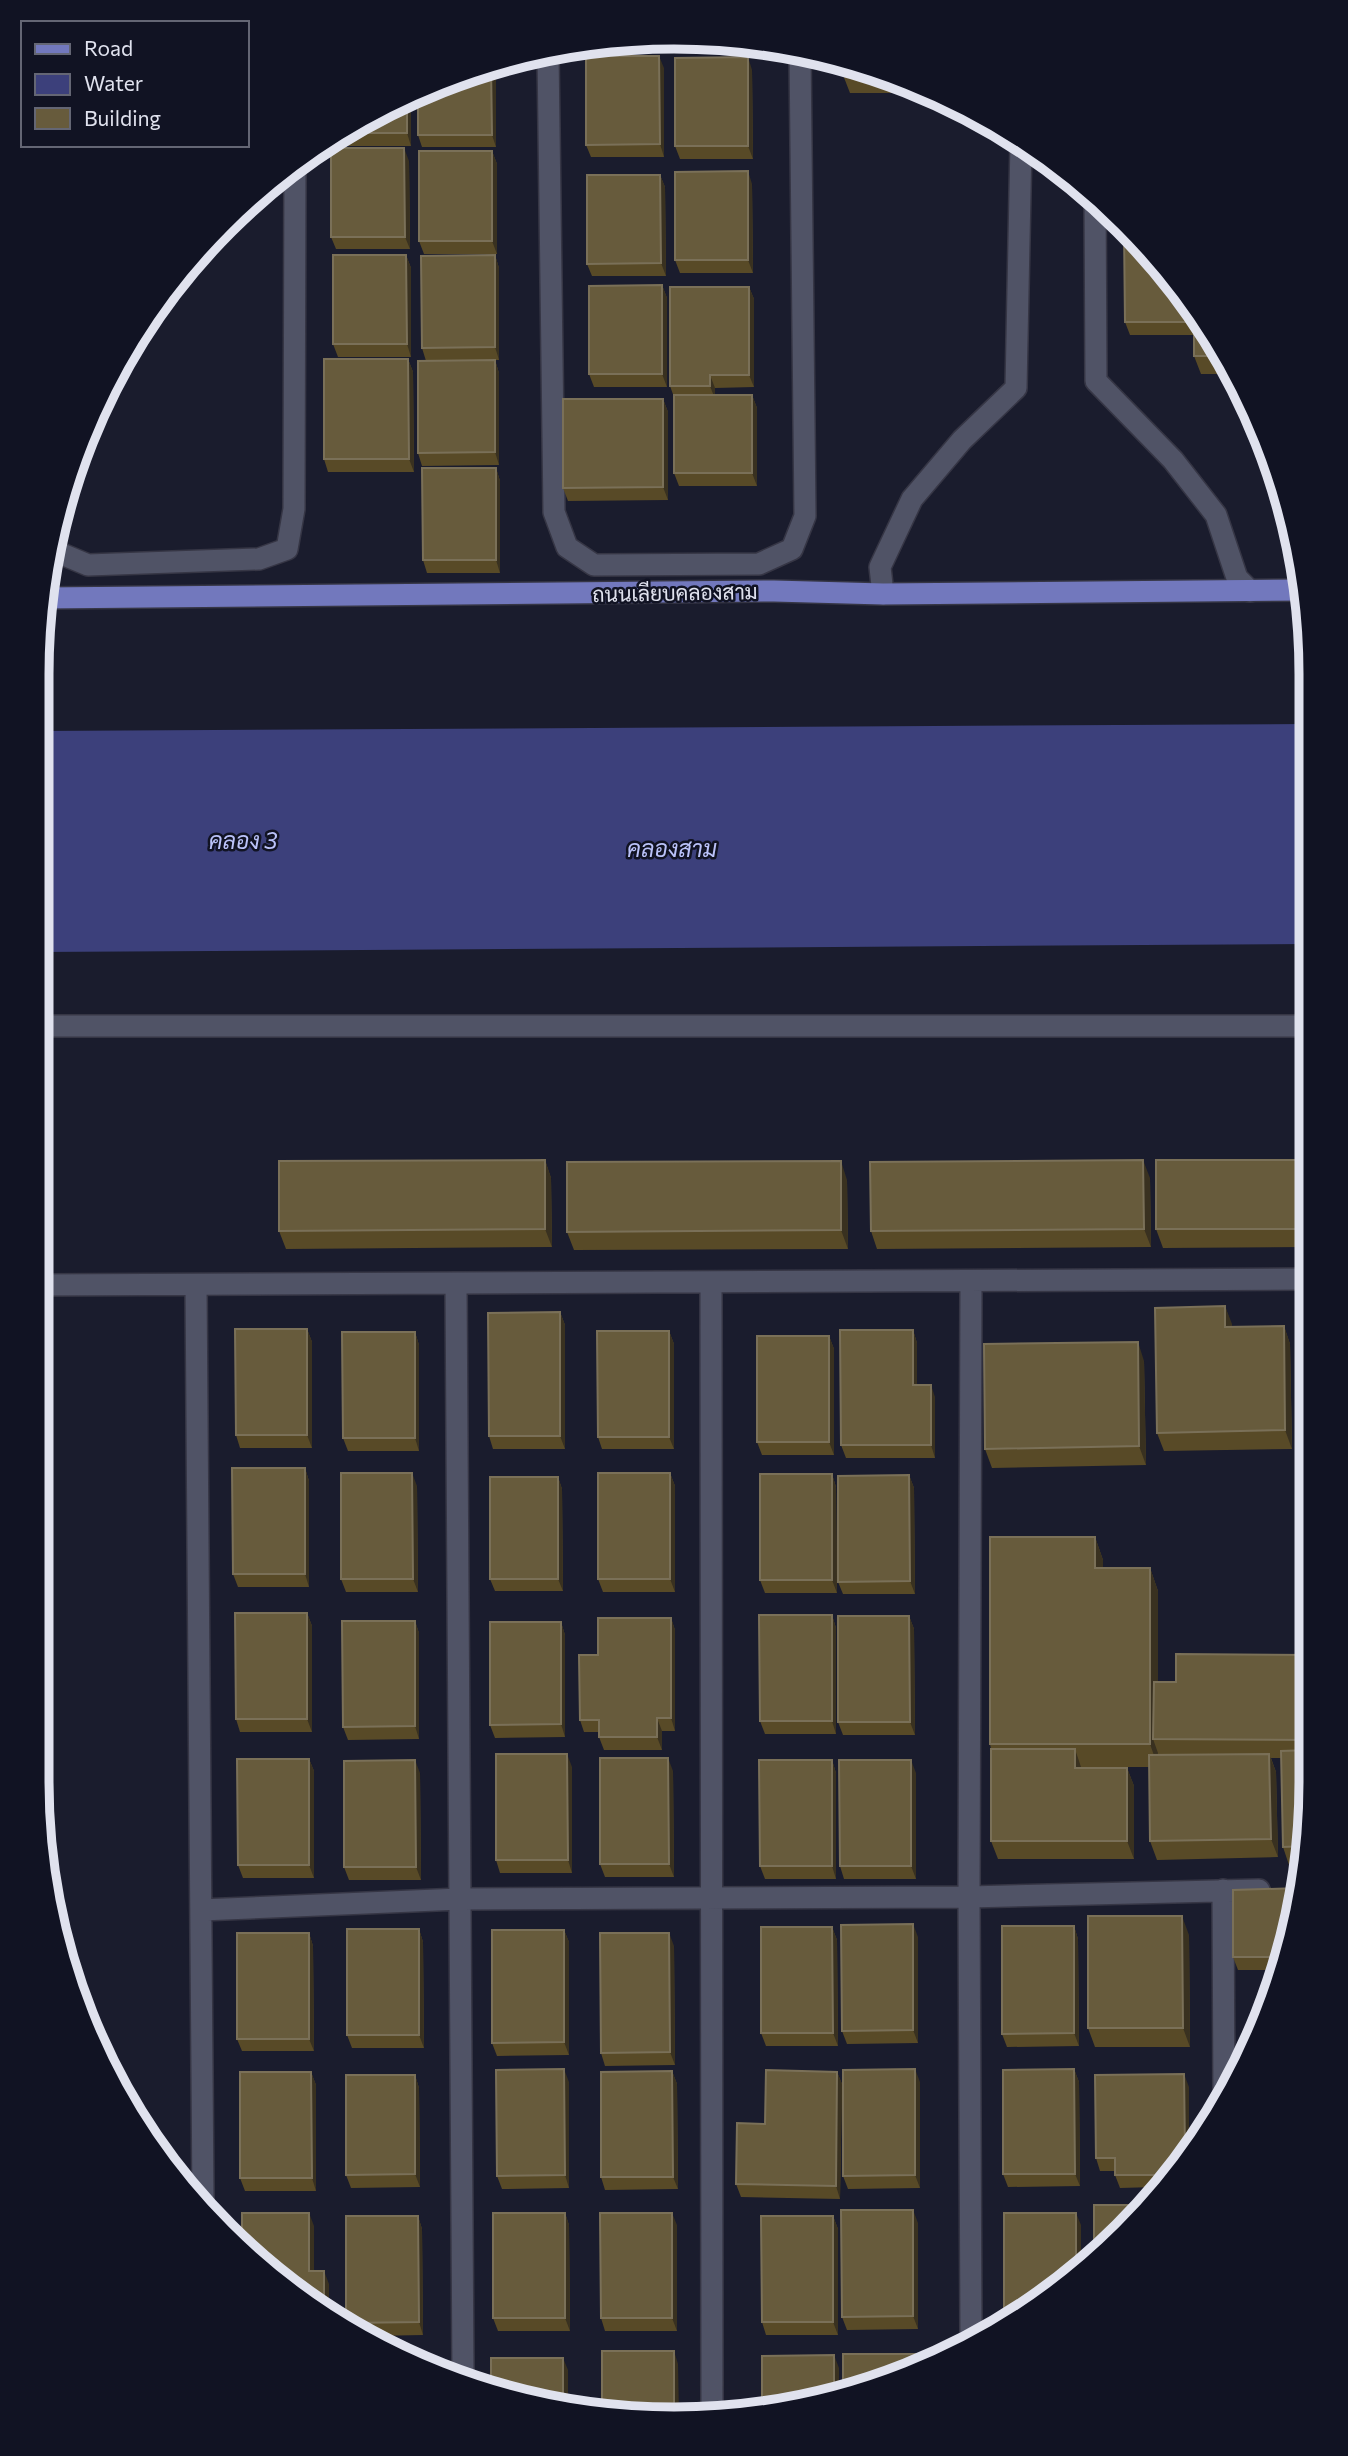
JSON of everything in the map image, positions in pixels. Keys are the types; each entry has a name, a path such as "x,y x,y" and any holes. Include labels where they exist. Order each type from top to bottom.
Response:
{"main road":[{"name":"ถนนเลียบคลองสาม","path":"53,598 774,591 883,594 1294,590"}],"street":[{"path":"548,62 554,512 567,547 594,565 759,564 792,549 805,516 800,62"},
{"path":"883,594 880,567 912,499 962,440 1016,388 1021,154"},
{"path":"61,554 88,565 259,559 287,548 295,509 295,177"},
{"path":"1095,212 1096,381 1173,460 1216,515 1237,578 1250,592"},
{"path":"49,1026 1299,1026"},
{"path":"49,1285 1299,1279"},
{"path":"712,1282 712,2406"},
{"path":"971,1282 971,2332"},
{"path":"456,1284 463,2370"},
{"path":"196,1285 203,2193"},
{"path":"1223,1890 1224,2078"},
{"path":"201,1910 460,1899 969,1897 1273,1890"}],"water":[{"name":"คลอง 3","path":"1299,724 1299,944 49,952 49,731"}],"building":[{"path":"586,56 659,56 660,144 586,145"},
{"path":"748,57 748,146 675,146 675,58"},
{"path":"491,76 492,135 418,135 418,104"},
{"path":"407,109 407,133 362,133"},
{"path":"337,148 404,148 405,237 331,237 331,152"},
{"path":"419,151 492,151 492,241 419,241"},
{"path":"748,171 748,260 675,260 675,172"},
{"path":"587,175 660,175 661,263 587,264"},
{"path":"1124,241 1190,322 1125,322"},
{"path":"333,255 406,255 407,344 333,344"},
{"path":"495,255 495,347 422,348 421,256"},
{"path":"662,285 662,374 589,374 589,286"},
{"path":"670,287 749,287 749,375 710,375 710,386 670,386"},
{"path":"1194,327 1211,356 1194,356"},
{"path":"324,359 408,359 409,459 324,459"},
{"path":"495,360 495,452 418,453 418,361"},
{"path":"674,395 752,395 752,473 674,473"},
{"path":"563,399 663,399 663,487 563,488"},
{"path":"422,468 496,468 496,560 423,560"},
{"path":"545,1160 545,1229 279,1231 279,1161"},
{"path":"1143,1160 1144,1229 871,1231 870,1162"},
{"path":"1156,1160 1299,1160 1299,1229 1156,1229"},
{"path":"841,1161 841,1230 567,1232 567,1162"},
{"path":"1225,1306 1225,1327 1284,1326 1285,1430 1157,1433 1155,1308"},
{"path":"560,1312 560,1436 489,1436 488,1313"},
{"path":"1296,1315 1299,1315 1299,1430"},
{"path":"235,1329 307,1329 307,1435 236,1435"},
{"path":"840,1330 913,1330 913,1385 931,1385 931,1445 841,1445"},
{"path":"597,1331 669,1331 669,1437 598,1437"},
{"path":"342,1332 415,1332 415,1438 343,1438"},
{"path":"757,1336 829,1336 829,1442 757,1442"},
{"path":"1138,1342 1139,1446 985,1449 984,1344"},
{"path":"232,1468 305,1468 305,1574 233,1574"},
{"path":"341,1473 412,1473 413,1579 341,1579"},
{"path":"598,1473 670,1473 670,1579 598,1579"},
{"path":"760,1474 832,1474 832,1580 760,1580"},
{"path":"909,1475 910,1581 838,1582 838,1476"},
{"path":"490,1477 558,1477 558,1579 490,1579"},
{"path":"990,1537 1095,1537 1095,1568 1150,1568 1150,1744 990,1744"},
{"path":"235,1613 307,1613 307,1719 236,1719"},
{"path":"759,1615 832,1615 832,1721 760,1721"},
{"path":"838,1616 909,1616 910,1722 838,1722"},
{"path":"598,1618 671,1618 671,1718 657,1718 657,1737 599,1737 599,1720 580,1720 579,1655 598,1655"},
{"path":"342,1621 415,1621 415,1726 343,1727"},
{"path":"490,1622 561,1622 561,1724 490,1725"},
{"path":"1176,1654 1299,1655 1299,1740 1153,1739 1154,1682 1176,1682"},
{"path":"991,1749 1075,1749 1075,1768 1127,1768 1127,1841 991,1841"},
{"path":"1299,1750 1296,1846 1283,1847 1281,1751"},
{"path":"496,1754 567,1754 568,1860 496,1860"},
{"path":"1269,1754 1271,1839 1150,1841 1149,1755"},
{"path":"600,1758 668,1758 669,1864 600,1864"},
{"path":"237,1759 309,1759 309,1865 238,1865"},
{"path":"415,1760 416,1867 344,1867 344,1761"},
{"path":"759,1760 832,1760 832,1866 760,1866"},
{"path":"839,1760 911,1760 911,1866 840,1866"},
{"path":"1290,1888 1274,1957 1233,1957 1233,1890"},
{"path":"1088,1916 1182,1916 1183,2028 1088,2028"},
{"path":"913,1924 913,2030 842,2031 841,1925"},
{"path":"1002,1926 1074,1926 1074,2033 1002,2034"},
{"path":"761,1927 832,1927 833,2033 761,2033"},
{"path":"347,1929 419,1929 419,2035 347,2035"},
{"path":"492,1930 564,1930 564,2042 492,2043"},
{"path":"237,1933 309,1933 309,2039 237,2039"},
{"path":"600,1933 669,1933 670,2052 601,2053"},
{"path":"564,2069 565,2175 497,2176 496,2070"},
{"path":"915,2069 915,2175 843,2176 843,2070"},
{"path":"1074,2069 1075,2174 1003,2174 1003,2070"},
{"path":"766,2070 837,2072 836,2186 736,2184 737,2123 765,2124"},
{"path":"672,2071 673,2177 601,2177 601,2072"},
{"path":"240,2072 311,2072 312,2178 240,2178"},
{"path":"1184,2074 1185,2142 1159,2175 1115,2175 1115,2158 1096,2158 1095,2075"},
{"path":"346,2075 415,2075 415,2174 346,2175"},
{"path":"1094,2205 1134,2205 1116,2224 1094,2245"},
{"path":"841,2210 913,2210 913,2316 842,2317"},
{"path":"242,2213 309,2213 309,2271 324,2271 324,2300 294,2278 242,2233"},
{"path":"493,2213 565,2213 565,2318 493,2318"},
{"path":"600,2213 672,2213 672,2318 601,2318"},
{"path":"1004,2213 1076,2213 1076,2260 1004,2312"},
{"path":"346,2216 418,2216 419,2322 361,2323 346,2314"},
{"path":"761,2216 833,2216 833,2322 762,2322"},
{"path":"602,2351 674,2351 674,2407 602,2403"},
{"path":"843,2354 916,2354 913,2359 843,2384"},
{"path":"834,2355 834,2386 762,2401 762,2356"},
{"path":"491,2358 563,2358 563,2397 491,2380"}],"water label":[{"name":"คลองสาม","path":"672,848"}]}
